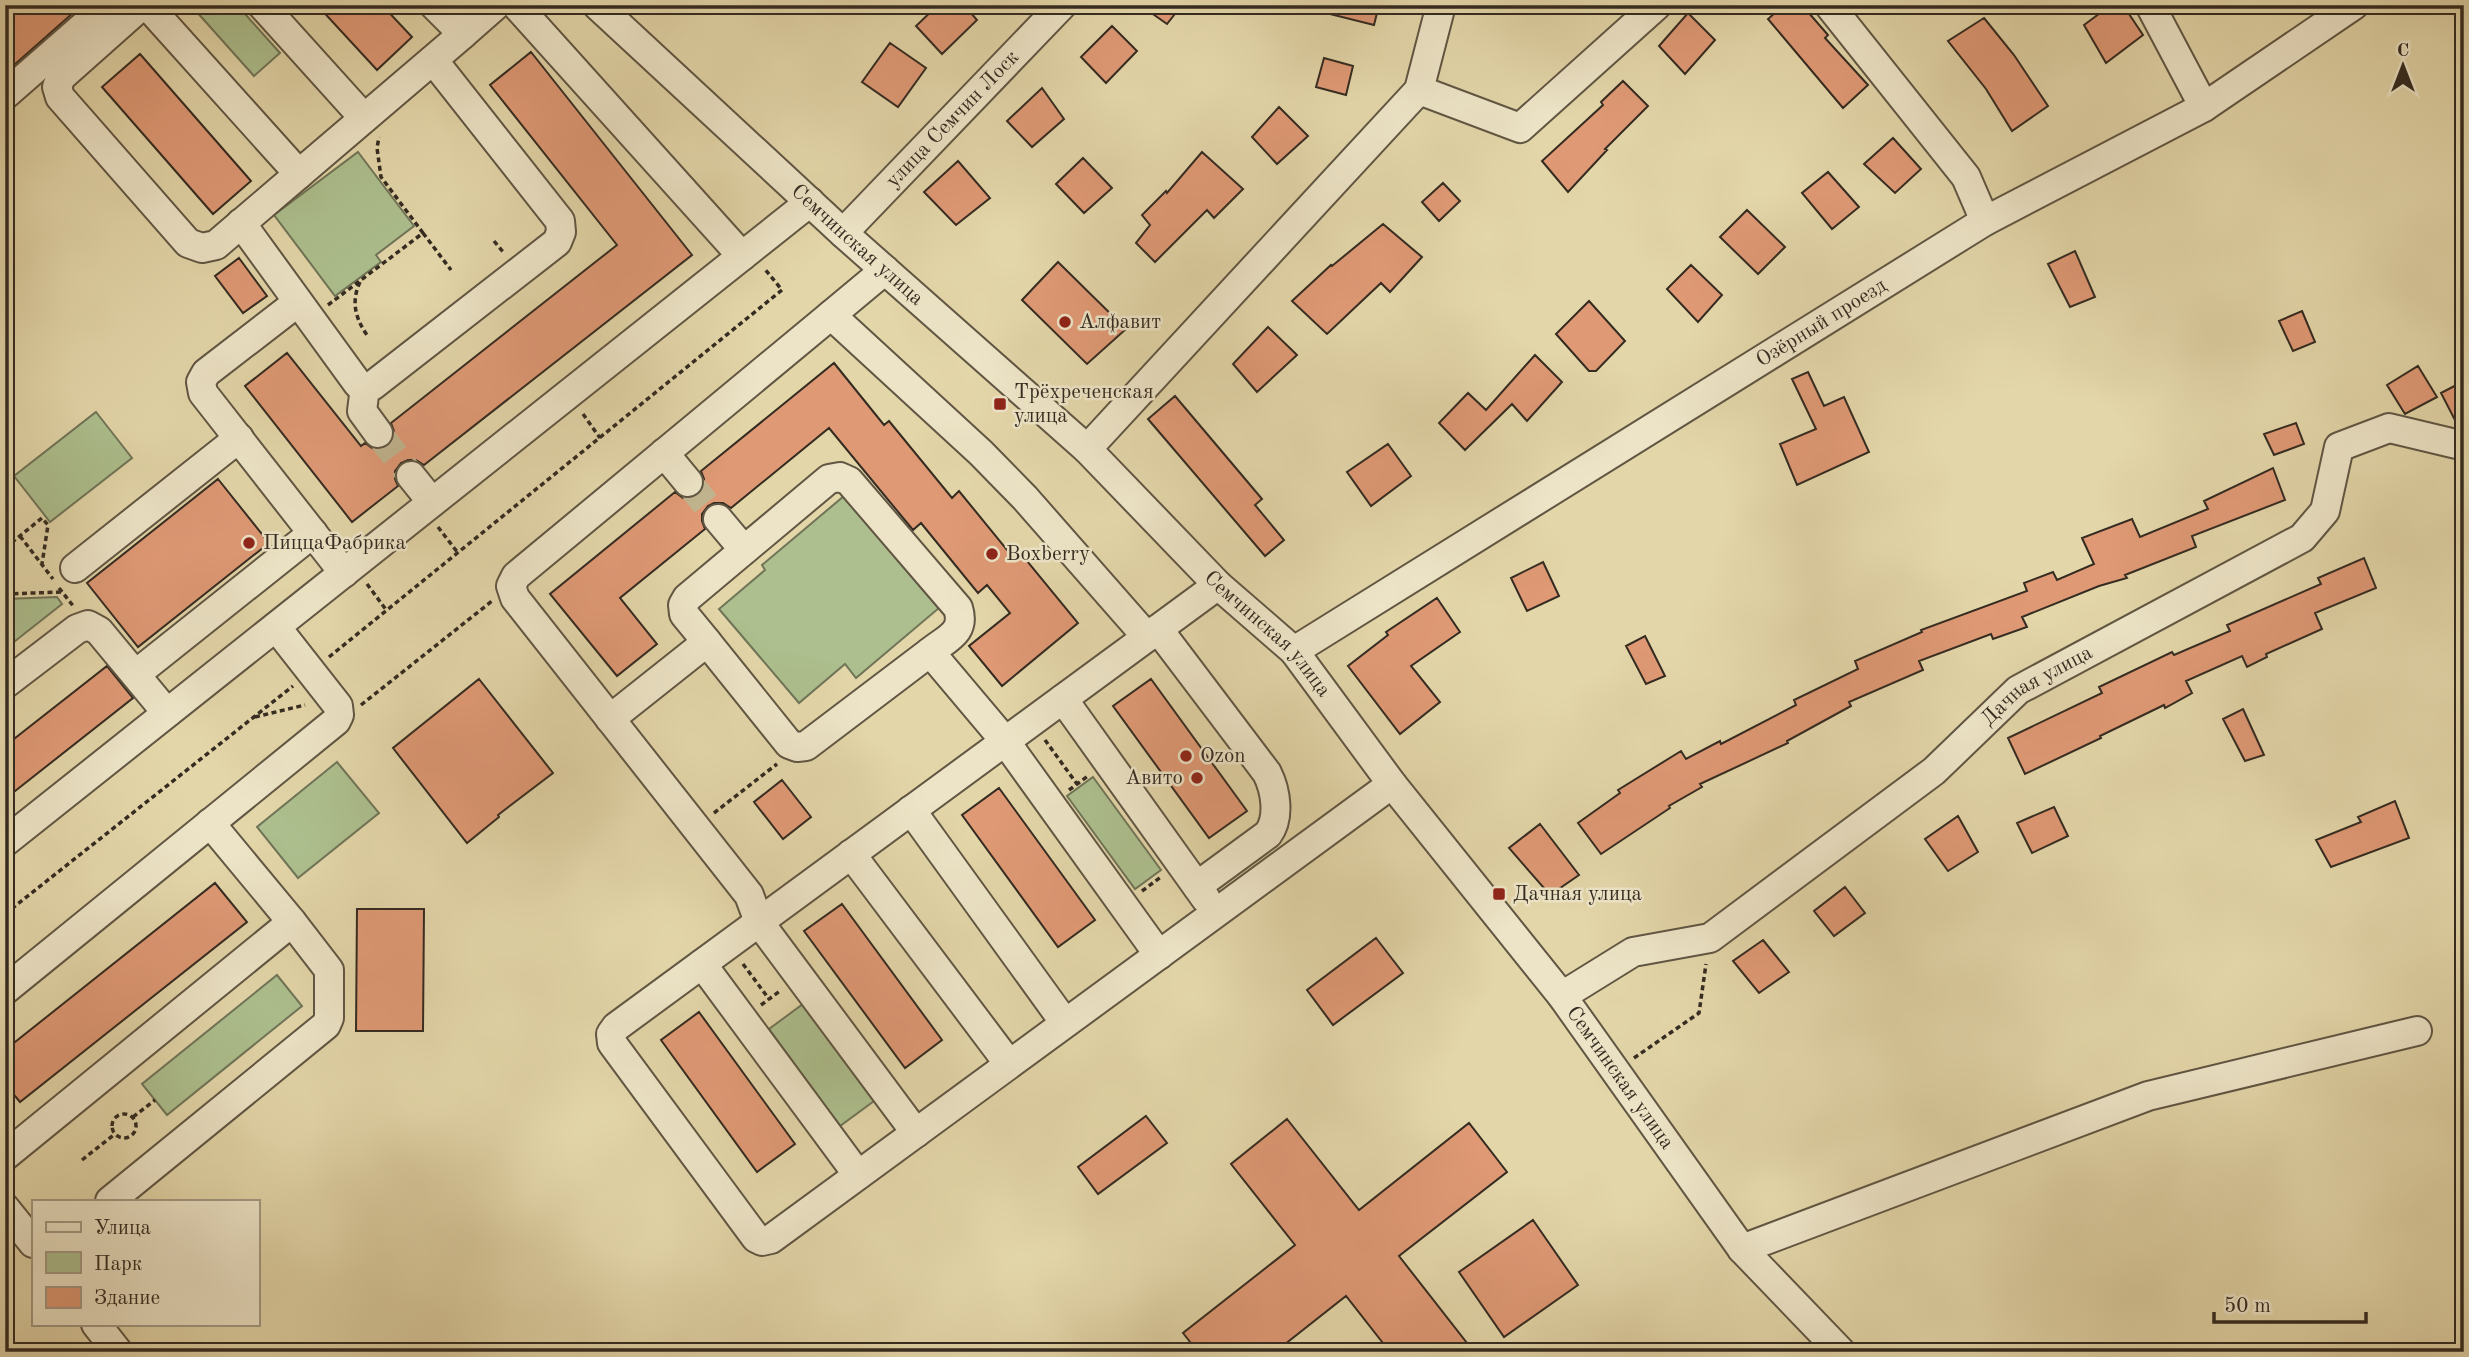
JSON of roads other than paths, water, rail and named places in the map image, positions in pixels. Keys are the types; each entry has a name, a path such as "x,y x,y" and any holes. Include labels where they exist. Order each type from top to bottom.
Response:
{"street":[{"path":"5,95 108,5"},
{"path":"142,5 61,77 57,87 60,97 188,243 202,247 216,245 299,174 371,127 433,60 496,5"},
{"path":"147,5 299,174"},
{"path":"262,5 371,127"},
{"path":"434,5 463,34"},
{"path":"516,5 745,253"},
{"name":"Семчинская улица","path":"597,5 843,233 1087,449 1218,585 1294,651 1392,783 1562,996 1742,1249 1841,1352"},
{"name":"улица Семчин Лоск","path":"843,233 1062,5"},
{"path":"1087,449 1419,90 1441,5"},
{"path":"1419,90 1520,128 1657,5"},
{"path":"1829,5 1966,177 1985,221"},
{"path":"2150,5 2204,107"},
{"name":"Озёрный проезд","path":"1294,651 1985,221 2204,107 2354,5"},
{"path":"241,223 358,384 365,387 372,386 557,242 561,232 559,221 433,60"},
{"path":"5,842 810,202"},
{"path":"886,270 516,576 511,586 515,598 749,895 759,922 916,1133"},
{"path":"304,310 206,373 201,382 203,393 313,533 348,569"},
{"path":"831,315 981,453 1025,498 1153,633 1267,773 1274,795 1273,827 1268,834 1197,886"},
{"path":"365,387 362,411 377,433"},
{"name":"Дачная улица","path":"1562,996 1633,952 1710,938 1934,771 2018,690 2302,538 2325,511 2339,447 2389,428 2456,444 2464,442"},
{"path":"69,580 239,438"},
{"path":"664,453 688,482"},
{"path":"411,475 428,505"},
{"path":"840,477 849,481 958,608 961,619 957,631 806,746 789,744 684,614 682,605 687,598 744,550 829,479 840,477"},
{"path":"718,519 744,550"},
{"path":"136,674 313,533"},
{"path":"1218,585 615,1027 611,1034 612,1043 756,1238 762,1241 771,1239 1392,783"},
{"path":"5,684 77,628 88,625 99,631 167,713"},
{"path":"5,990 336,721 339,715 338,706 276,627"},
{"path":"610,719 707,642"},
{"path":"930,652 1005,741 1159,955"},
{"path":"1063,699 1216,913"},
{"path":"911,810 1065,1023"},
{"path":"111,1200 326,1025 329,1018 329,970 210,823"},
{"path":"851,854 1009,1065"},
{"path":"10,1141 292,922"},
{"path":"702,964 858,1175"},
{"path":"1742,1249 2148,1096 2417,1031"},
{"path":"5,1208 32,1241"},
{"path":"98,1326 118,1352"}],"tunnel":[{"path":"378,433 411,476"},
{"path":"688,482 718,519"}],"place":[{"name":"Алфавит","path":"1065,322"},
{"name":"Трёхреченская улица","path":"1000,404"},
{"name":"ПиццаФабрика","path":"249,543"},
{"name":"Boxberry","path":"992,554"},
{"name":"Ozon","path":"1186,756"},
{"name":"Авито","path":"1197,778"},
{"name":"Дачная улица","path":"1499,894"}]}
